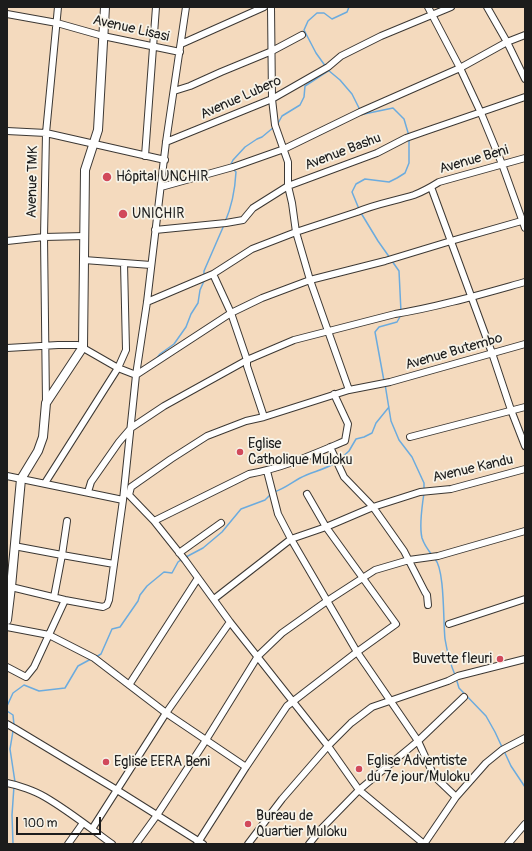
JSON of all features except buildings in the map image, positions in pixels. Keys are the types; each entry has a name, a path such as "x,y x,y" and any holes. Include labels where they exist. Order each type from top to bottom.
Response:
{"street":[{"name":"Avenue TMK","path":"46,403 44,237 46,133 58,7"},
{"path":"7,620 21,479 38,450 43,437 46,403 83,347 85,170 98,130 105,7"},
{"path":"145,156 156,7"},
{"path":"10,588 103,607 107,605 109,600 125,497 136,375 147,302 166,142 186,7"},
{"name":"Avenue Lisasi","path":"181,44 264,7"},
{"path":"271,7 272,99 275,126 288,162 288,186 296,232 310,280 350,390"},
{"path":"428,7 460,68 481,113 524,221 525,228"},
{"name":"Avenue Lubero","path":"166,142 272,99 322,71 341,56 381,36 451,7"},
{"path":"487,7 507,42 525,79"},
{"name":"Avenue Lisasi","path":"7,14 57,23 103,36 180,52"},
{"path":"174,91 190,86 272,51 302,35"},
{"path":"161,187 231,168 284,149 360,112 460,68 507,42 525,35"},
{"name":"Avenue Bashu","path":"155,230 244,220 253,208 288,186 377,153 426,131 525,98"},
{"path":"7,131 46,133 165,160"},
{"name":"Avenue Beni","path":"147,302 213,274 252,249 296,232 364,209 414,195 439,182 525,158"},
{"path":"431,187 525,446"},
{"path":"136,375 232,313 262,298 310,280 385,261 450,241 524,221"},
{"path":"7,240 85,236"},
{"path":"84,260 151,265"},
{"path":"45,484 118,368 126,350 124,263"},
{"path":"213,274 232,313 247,360 247,366 264,417"},
{"path":"88,492 91,482 119,442 131,428 164,406 247,360 294,340 525,282"},
{"path":"7,348 58,344 78,345 118,368 136,375"},
{"name":"Avenue Butembo","path":"125,497 132,488 171,459 207,436 246,421 264,417 334,394 383,384 525,344"},
{"path":"154,521 249,474 267,471 345,441 348,424 334,394"},
{"path":"410,437 525,407"},
{"path":"330,447 344,477 373,507 404,551 427,595 428,605"},
{"name":"Avenue Kandu","path":"214,599 291,539 326,527 373,507 423,492 451,489 525,469"},
{"path":"267,471 278,514 291,539 357,652 418,741 434,776 456,797"},
{"path":"7,476 88,492 125,497 154,521 182,556 230,622 328,746 359,790 424,844 456,797 486,763 503,749 525,738"},
{"path":"7,724 117,790 199,843 246,767 287,706 396,624 326,527 307,494"},
{"path":"54,597 67,521"},
{"path":"182,556 221,523"},
{"path":"136,844 157,815 206,740 258,656 282,633 327,601 375,570 409,560 438,556 525,531"},
{"path":"14,546 114,564"},
{"path":"129,685 198,578"},
{"path":"449,624 525,599"},
{"path":"7,667 26,677 34,667 65,600"},
{"path":"92,829 166,713 230,622"},
{"path":"7,626 49,635 94,658 166,713 246,767"},
{"path":"248,844 282,799 328,746 351,723 372,707 458,676 525,659"},
{"path":"309,844 321,829 359,790 418,741 464,697"},
{"path":"13,784 44,796 112,844"},
{"path":"68,844 83,823"},
{"path":"508,844 525,824"}],"waterway":[{"path":"326,67 316,53 304,30 308,21 317,13 324,13 332,19 347,12 349,7"},
{"path":"328,70 340,80 352,94 360,110"},
{"path":"277,125 282,116 300,105 304,97 305,86 328,71"},
{"path":"363,113 393,108 404,119 409,136"},
{"path":"230,166 233,160 245,147 262,137 274,127"},
{"path":"359,209 352,192 356,184 365,179 389,182 405,173 409,163 409,139"},
{"path":"225,222 230,210 234,192 236,172 234,170"},
{"path":"361,213 390,258"},
{"path":"204,275 204,271 224,225"},
{"path":"392,261 399,271 401,312"},
{"path":"156,359 160,354 174,344 186,327 191,314 198,303 200,290 204,281"},
{"path":"384,381 375,332 379,327 397,322 401,315"},
{"path":"385,384 391,421 399,440 412,457 424,483 424,489"},
{"path":"338,461 349,451 356,439 372,433 376,423 389,407"},
{"path":"274,492 304,476 335,463"},
{"path":"424,493 421,516 421,533 422,538 432,555"},
{"path":"186,557 203,548 222,532 241,509 265,500 271,494"},
{"path":"96,657 101,654 112,629 120,627 147,586 164,572 172,573 178,562 182,559"},
{"path":"435,559 438,565 442,585 445,639 455,675"},
{"path":"7,706 13,693 24,685 39,691 65,688 78,666 91,659"},
{"path":"456,678 459,688 486,716 502,747"},
{"path":"7,711 13,715 14,725"},
{"path":"13,731 10,749 15,782"},
{"path":"504,751 511,766 525,787"},
{"path":"13,844 12,815 14,786"}],"place":[{"name":"Hôpital UNCHIR","path":"107,177"},
{"name":"UNICHIR","path":"123,214"},
{"name":"Eglise Catholique Muloku","path":"240,452"},
{"name":"Buvette fleuri","path":"500,659"},
{"name":"Eglise EERA Beni","path":"106,762"},
{"name":"Eglise Adventiste du 7e jour/Muloku","path":"359,769"},
{"name":"Bureau de Quartier Muloku","path":"248,824"}]}
